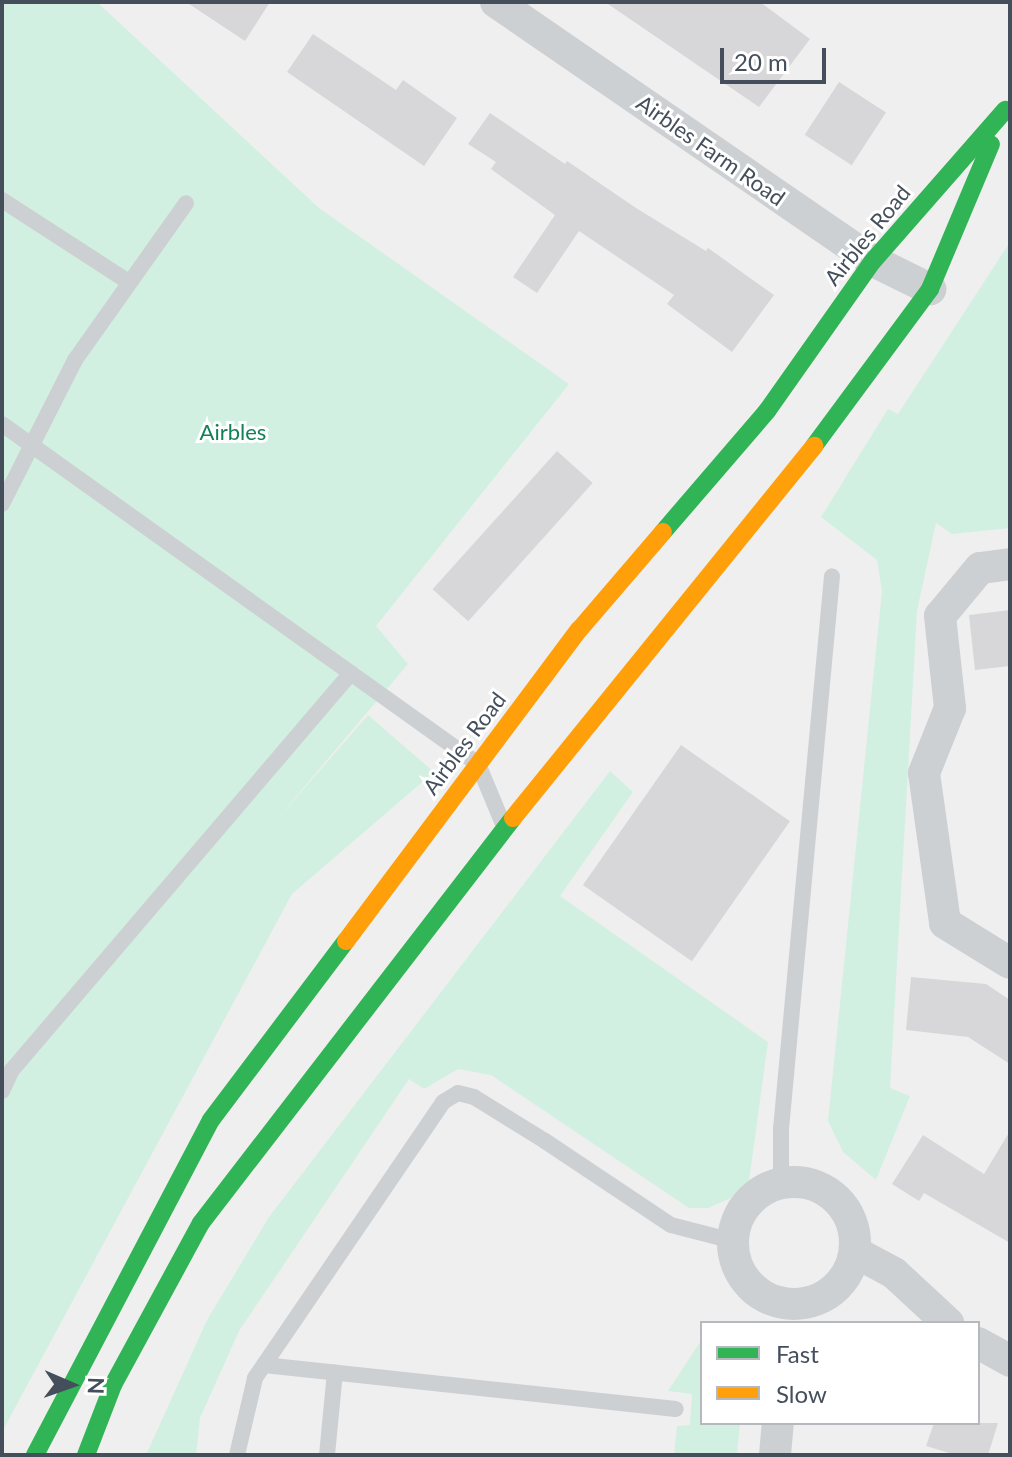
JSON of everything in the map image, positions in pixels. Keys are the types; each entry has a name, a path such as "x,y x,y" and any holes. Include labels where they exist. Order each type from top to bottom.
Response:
{"main road":[{"name":"Airbles Road","path":"35,1455 211,1120 579,630 767,411 873,261 1008,104"},
{"name":"Airbles Road","path":"86,1455 113,1385 201,1223 504,828 844,409 930,289 1008,104"}],"street":[{"name":"Airbles Farm Road","path":"496,2 873,261 930,289"},
{"path":"1010,564 980,568 967,578 940,616 950,708 924,773 945,923 1010,963"},
{"path":"781,1183 808,1183 842,1203 852,1221 855,1252 844,1281 829,1295 788,1314 751,1288 739,1272 733,1241 740,1214 752,1198 781,1183"},
{"path":"855,1252 894,1273 946,1321"},
{"path":"980,1344 1010,1361"},
{"path":"775,1455 778,1425"}],"lane":[{"path":"2,200 127,281"},
{"path":"2,504 36,445 75,360 127,281 186,203"},
{"path":"2,424 36,445 478,764 504,828"},
{"path":"781,1183 781,1129 832,576"},
{"path":"4,1082 351,673"},
{"path":"237,1455 239,1427 264,1365 443,1102 458,1093 474,1097 545,1141 671,1225 733,1241"},
{"path":"264,1365 676,1409"},
{"path":"327,1455 335,1372"}],"green space":[{"name":"Airbles","path":"2,2 97,2 319,208 569,384 376,626 408,664 273,824 368,715 434,772 292,894 2,1432"},
{"path":"1010,242 1010,528 952,534 936,523 917,611 890,1088 910,1096 876,1180 843,1152 828,1121 882,591 877,560 821,517 888,409 898,414"},
{"path":"610,771 633,792 560,896 768,1042 749,1181 731,1198 708,1208 689,1208 491,1075 458,1069 424,1089 409,1079 239,1331 200,1418 196,1455 146,1455 207,1320 269,1217"},
{"path":"700,1342 700,1425 740,1425 737,1455 674,1455 677,1426 690,1425 692,1394 668,1391"}],"building":[{"path":"186,2 270,2 245,41"},
{"path":"605,2 760,2 810,39 759,107"},
{"path":"313,34 396,90 403,80 457,118 424,166 287,72"},
{"path":"839,82 886,112 852,165 805,135"},
{"path":"490,113 636,208 706,251 708,248 774,295 732,352 667,304 674,295 579,231 537,293 513,277 555,215 491,169 496,162 468,144"},
{"path":"557,451 593,483 468,621 433,589"},
{"path":"1010,610 1010,666 975,670 969,615"},
{"path":"681,745 790,821 692,961 583,885"},
{"path":"911,977 986,984 1010,1000 1010,1064 968,1037 906,1030"},
{"path":"1010,1131 1010,1243 924,1193 919,1201 892,1184 923,1135 984,1174"},
{"path":"998,1423 988,1455 956,1455 926,1446 933,1425"}],"traffic: fast":[{"path":"663,532 767,411 873,261 1005,110"},
{"path":"814,446 930,289 991,144"},
{"path":"86,1455 113,1385 201,1223 513,818"},
{"path":"35,1455 211,1120 346,941"}],"traffic: slow":[{"path":"513,818 814,446"},
{"path":"346,941 579,630 663,532"}]}
